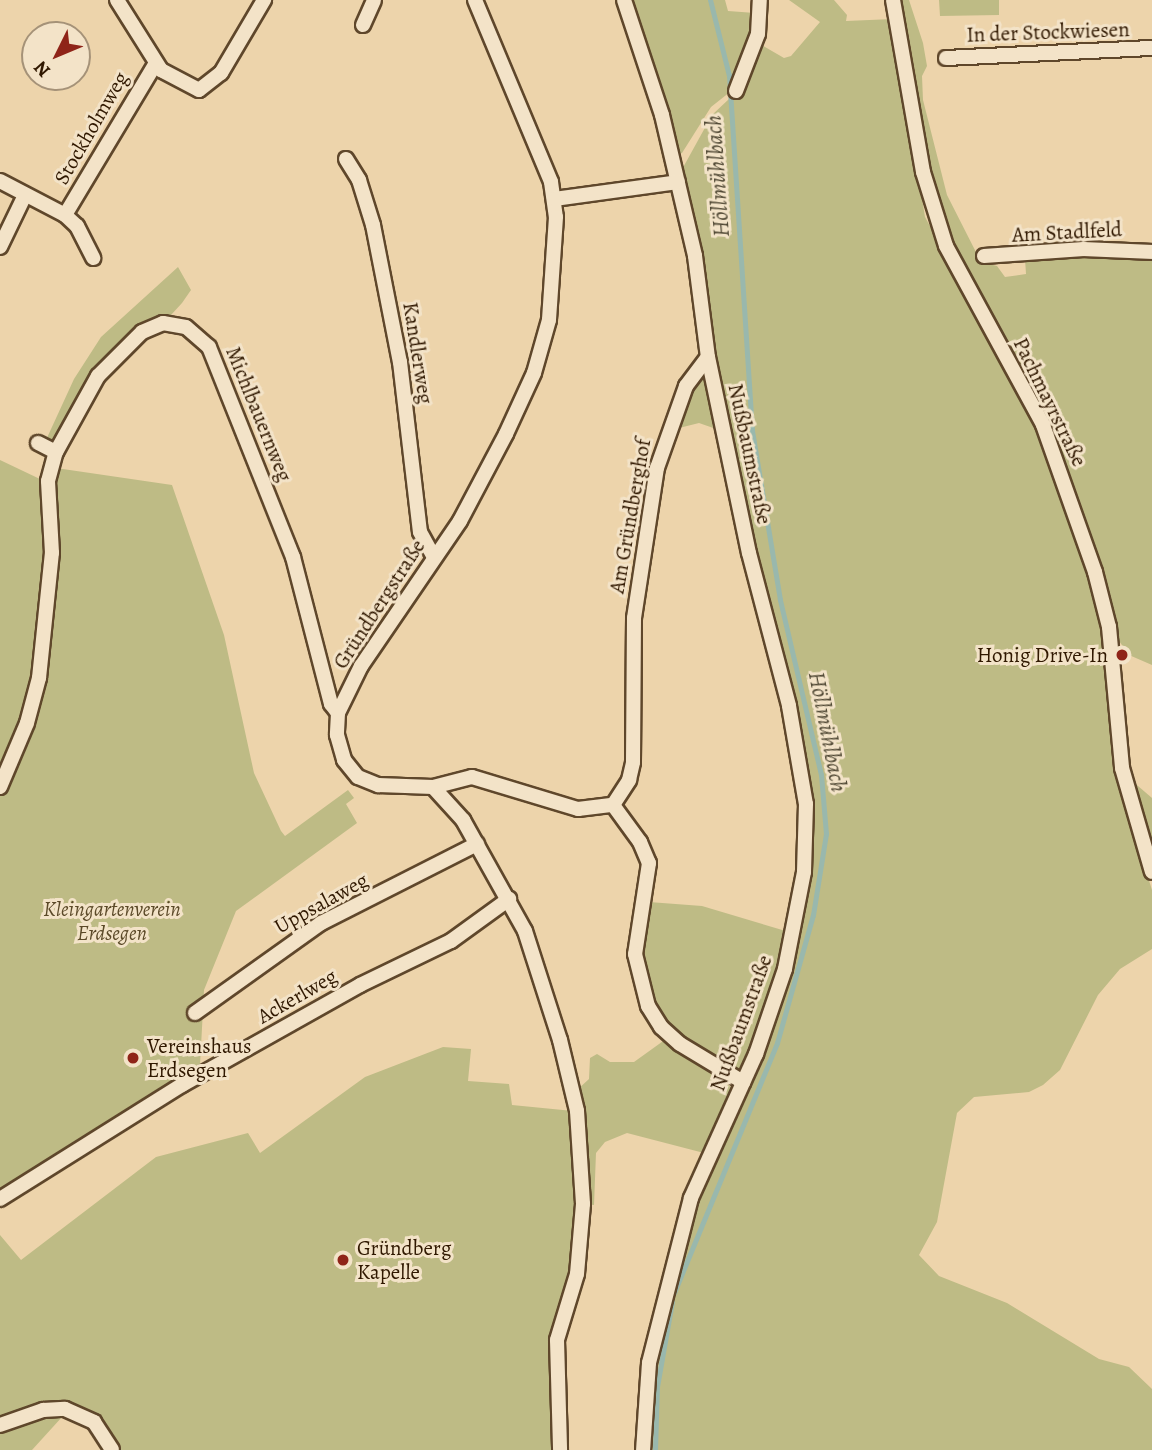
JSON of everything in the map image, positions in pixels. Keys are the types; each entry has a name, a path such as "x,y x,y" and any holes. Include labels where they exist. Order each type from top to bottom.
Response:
{"street":[{"path":"117,0 156,64 180,83 195,90 206,88 221,73 264,0"},
{"path":"363,25 374,0"},
{"name":"Gründbergstraße","path":"338,713 377,637 480,486 537,365 550,315 554,199 542,154 475,0"},
{"path":"624,0 678,182 701,285 708,357"},
{"path":"736,91 758,34 760,0"},
{"name":"Pachmayrstraße","path":"893,0 923,172 946,246 1043,425 1095,572 1110,639 1122,768 1130,810 1152,872"},
{"name":"In der Stockwiesen","path":"946,58 1152,48"},
{"name":"Stockholmweg","path":"65,215 156,64"},
{"name":"Kandlerweg","path":"346,159 359,180 373,225 400,362 420,532 434,557"},
{"name":"Stockholmweg","path":"0,181 65,215 77,226 93,258"},
{"path":"554,199 678,182"},
{"name":"Stockholmweg","path":"0,247 24,195"},
{"name":"Am Stadlfeld","path":"984,256 1084,249 1152,252"},
{"name":"Michlbauernweg","path":"0,787 27,723 39,678 52,553 48,481 56,452 91,384 142,332 175,323 201,337 289,544 331,704 338,713"},
{"name":"Am Gründberghof","path":"613,805 629,780 633,762 634,618 657,468 682,393 698,364 708,357"},
{"name":"Nußbaumstraße","path":"643,1450 649,1363 672,1264 691,1198 774,1005 794,932 804,872 806,804 789,706 749,554 708,357"},
{"path":"37,443 56,452"},
{"path":"338,713 340,749 358,777 378,785 433,788 472,777 578,809 613,805 640,842 650,866 635,954 648,1006 660,1027 680,1044 743,1082"},
{"path":"433,788 477,844 509,899 530,944 568,1063 579,1130 580,1251 573,1293 557,1340 560,1450"},
{"name":"Uppsalaweg","path":"195,1013 321,923 477,844"},
{"name":"Ackerlweg","path":"0,1199 182,1085 359,985 451,941 509,899"},
{"path":"0,1425 43,1410 65,1409 94,1422 113,1450"}],"green space":[{"path":"629,0 725,0 728,11 755,13 735,88 711,107 682,153 677,154"},
{"path":"789,0 834,0 847,15 846,21 893,19 925,217 966,291 976,283 950,236 933,189 899,0 909,0 923,43 927,66 922,76 923,100 947,195 981,262 997,266 1005,277 1026,274 1025,259 1035,255 1152,256 1152,665 1129,655 1117,638 1104,639 1121,791 1152,890 1152,949 1120,969 1098,995 1060,1070 1043,1085 1029,1092 974,1097 957,1113 937,1222 919,1255 939,1276 1007,1303 1099,1359 1129,1367 1152,1389 1152,1450 648,1450 652,1376 686,1226 745,1090 806,887 812,839 812,820 753,555 680,173 712,115 747,82 760,44 784,58 791,56 820,22"},
{"path":"939,0 999,0 999,15 940,16"},
{"path":"178,267 191,290 182,303 171,315 152,320 124,339 83,386 53,441 46,440 74,379 101,337"},
{"path":"703,374 719,430 699,423 679,428 694,380"},
{"path":"0,460 42,480 49,548 36,681 0,780"},
{"name":"Kleingartenverein Erdsegen","path":"56,468 172,485 224,635 254,773 281,831 285,836 348,790 354,798 346,804 357,823 236,911 204,990 200,1066 203,1071 0,1194 0,794 34,711"},
{"path":"1131,780 1152,798 1152,856"},
{"path":"649,902 702,906 789,932 745,1066 731,1071 676,1036 652,1007 638,954"},
{"path":"666,1039 735,1090 704,1153 627,1133 605,1142 596,1153 594,1205 586,1204 577,1090 589,1079 590,1058 597,1054 610,1062 634,1062"},
{"path":"443,1047 471,1049 468,1081 509,1084 512,1105 573,1111 579,1193 573,1272 558,1318 555,1450 116,1450 72,1406 32,1450 0,1450 0,1235 21,1260 156,1157 248,1133 260,1153 365,1077"}],"waterway":[{"name":"Höllmühlbach","path":"674,1293 777,1043 813,915 826,834 821,775 780,600 752,431 729,76 710,0"},
{"name":"Höllmühlbach","path":"655,1450 657,1387 672,1302"}],"place":[{"name":"Honig Drive-In","path":"1122,655"},
{"name":"Vereinshaus Erdsegen","path":"133,1058"},
{"name":"Gründberg Kapelle","path":"343,1260"}]}
